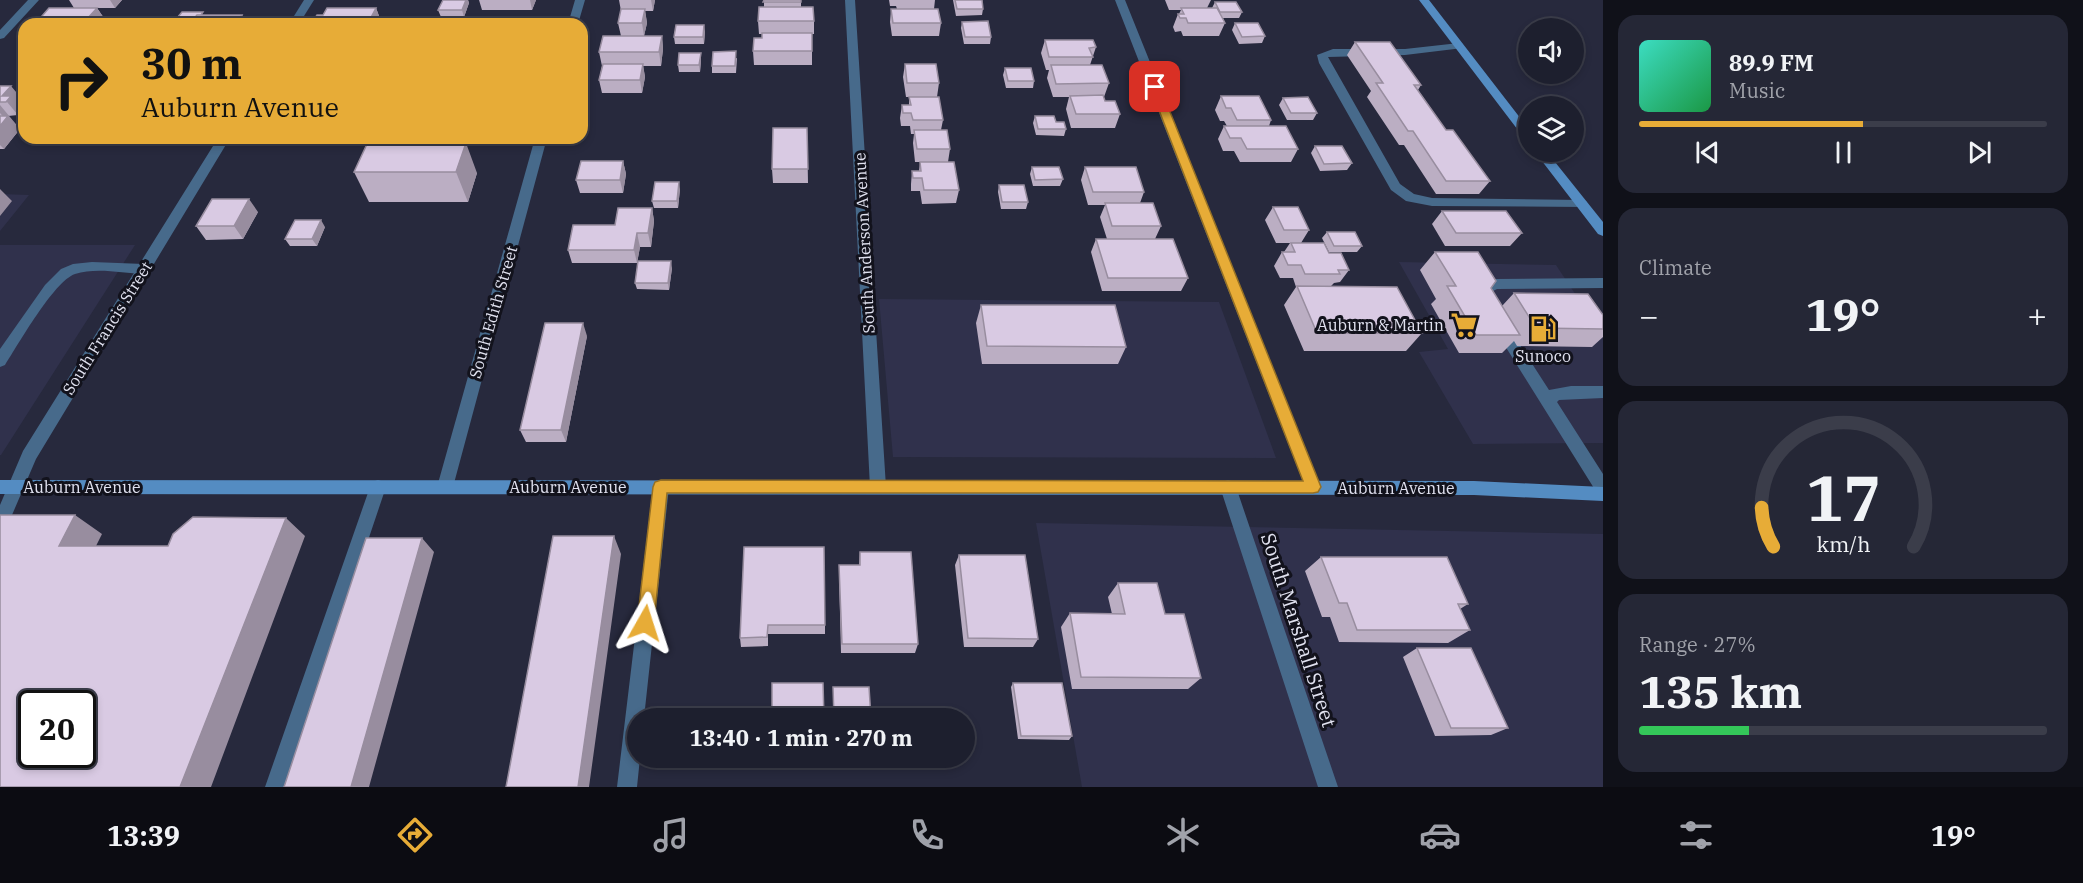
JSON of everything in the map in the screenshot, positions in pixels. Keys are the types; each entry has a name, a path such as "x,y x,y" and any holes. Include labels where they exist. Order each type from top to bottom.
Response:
{"main road":[{"path":"1424,0 1518,122"},
{"path":"1549,162 1603,231"},
{"name":"Auburn Avenue","path":"8,487 1313,487 1474,488 1603,494"}],"street":[{"path":"0,36 34,0"},
{"path":"298,18 309,0"},
{"path":"575,18 580,0"},
{"name":"South Anderson Avenue","path":"850,0 878,487"},
{"path":"1120,0 1313,487"},
{"path":"1459,46 1405,52 1333,52 1322,55 1324,63 1395,187 1410,198 1432,202 1582,204"},
{"name":"South Francis Street","path":"0,524 8,487 220,144"},
{"name":"South Edith Street","path":"445,487 539,144"},
{"path":"0,361 50,290 67,272 86,267 144,269"},
{"path":"1603,283 1496,284 1482,290 1483,299 1603,488"},
{"path":"1549,402 1555,394 1603,392"},
{"path":"275,787 378,487"},
{"path":"627,787 661,487"},
{"name":"South Marshall Street","path":"1228,487 1328,787"}],"shaded area":[{"path":"0,194 29,195 0,231"},
{"path":"0,245 135,245 1,455 0,455"},
{"path":"1399,262 1556,265 1603,336 1603,443 1473,444 1419,352 1448,349"},
{"path":"879,299 1219,302 1276,458 893,457"},
{"path":"1036,523 1603,534 1603,787 1082,787"}],"building":[{"path":"443,0 466,0 462,10 438,10"},
{"path":"764,0 801,0 801,2 763,2"},
{"path":"955,0 982,0 983,9 957,9"},
{"path":"1215,2 1236,2 1242,12 1220,12"},
{"path":"759,7 813,7 814,21 758,21"},
{"path":"49,8 97,8 88,18 40,18"},
{"path":"327,8 376,8 371,18 315,18 317,15 323,15"},
{"path":"1181,8 1217,8 1225,23 1188,23 1186,18 1180,18 1178,14 1184,14"},
{"path":"621,9 645,9 642,23 618,23"},
{"path":"891,9 938,9 941,23 893,23"},
{"path":"182,12 203,12 194,18 177,18"},
{"path":"197,15 242,15 240,18 194,18"},
{"path":"988,21 991,37 965,37 962,22"},
{"path":"1235,23 1258,23 1265,36 1242,37"},
{"path":"676,25 704,25 703,37 674,37"},
{"path":"762,33 812,33 812,51 753,51 754,38 762,38"},
{"path":"603,36 662,36 659,52 599,52"},
{"path":"1045,40 1093,40 1096,47 1089,48 1093,57 1049,57"},
{"path":"1355,42 1390,42 1421,85 1414,85 1446,130 1453,130 1490,181 1446,181 1413,131 1408,131 1376,83 1383,83"},
{"path":"736,51 735,66 712,66 713,52"},
{"path":"679,53 701,53 699,65 678,65"},
{"path":"603,64 643,64 640,80 599,80"},
{"path":"905,64 936,64 939,83 907,83"},
{"path":"1051,65 1102,65 1109,83 1056,84"},
{"path":"1005,68 1031,68 1034,81 1008,81"},
{"path":"0,86 11,86 2,96 11,96 6,102 0,102"},
{"path":"1103,95 1105,101 1115,101 1120,114 1076,114 1070,96"},
{"path":"1221,96 1259,96 1271,120 1237,120 1231,108 1226,108"},
{"path":"909,97 939,97 943,120 913,120 911,113 903,113 902,105 911,105"},
{"path":"1308,97 1317,113 1291,113 1283,98"},
{"path":"0,116 8,116 0,126"},
{"path":"1035,116 1054,116 1056,122 1064,122 1066,129 1038,129"},
{"path":"1224,126 1286,126 1298,149 1247,149 1241,138 1230,138"},
{"path":"773,128 807,128 808,169 772,169"},
{"path":"914,130 947,130 950,149 917,149"},
{"path":"367,144 466,144 456,172 354,172"},
{"path":"1315,146 1342,146 1352,163 1324,164"},
{"path":"581,161 623,161 620,180 576,180"},
{"path":"920,162 954,162 959,190 924,190 922,178 913,178 912,171 921,171"},
{"path":"1032,167 1059,167 1063,179 1035,180"},
{"path":"1085,167 1136,167 1144,192 1093,192"},
{"path":"655,182 679,182 677,201 652,201"},
{"path":"999,185 1024,185 1028,202 1002,202"},
{"path":"212,199 249,199 234,226 196,226"},
{"path":"1105,203 1153,203 1161,226 1112,226"},
{"path":"1273,207 1298,207 1309,230 1284,230"},
{"path":"618,208 652,208 648,233 637,233 634,250 568,250 573,225 615,225"},
{"path":"1442,211 1506,211 1522,233 1456,233"},
{"path":"295,220 321,220 312,239 285,239"},
{"path":"1327,232 1355,232 1362,246 1334,246"},
{"path":"1096,239 1173,239 1188,278 1108,278"},
{"path":"1291,243 1324,243 1329,253 1341,253 1349,270 1338,270 1340,274 1305,274 1301,265 1288,265 1282,252 1295,252"},
{"path":"1435,252 1478,252 1496,281 1491,288 1520,335 1476,335 1447,286 1456,286"},
{"path":"638,261 671,261 668,283 635,283"},
{"path":"1297,286 1397,287 1422,333 1317,333"},
{"path":"1514,293 1588,294 1603,315 1603,329 1536,328"},
{"path":"981,305 1115,305 1126,347 987,346"},
{"path":"545,323 583,323 561,430 520,430"},
{"path":"0,515 75,515 59,546 168,546 173,534 193,517 286,518 180,787 0,787"},
{"path":"553,536 614,536 578,787 506,787"},
{"path":"366,538 422,538 351,787 284,787"},
{"path":"744,547 824,547 825,625 768,625 767,637 740,638"},
{"path":"860,552 911,552 918,644 842,644 839,565 860,565"},
{"path":"959,555 1025,555 1038,639 968,638"},
{"path":"1321,557 1447,557 1468,604 1458,604 1470,630 1357,630 1347,603 1339,603"},
{"path":"1118,583 1157,583 1165,614 1184,614 1201,678 1081,677 1070,613 1125,614"},
{"path":"1417,648 1471,648 1508,728 1451,728"},
{"path":"772,683 823,683 824,708 772,708"},
{"path":"1013,683 1062,683 1072,736 1021,736"},
{"path":"833,687 869,687 870,708 834,708"}],"place":[{"name":"Auburn & Martin","path":"1464,325"},
{"name":"Sunoco","path":"1543,329"}],"route":[{"path":"645,623 661,487 1313,487 1155,87"}]}
